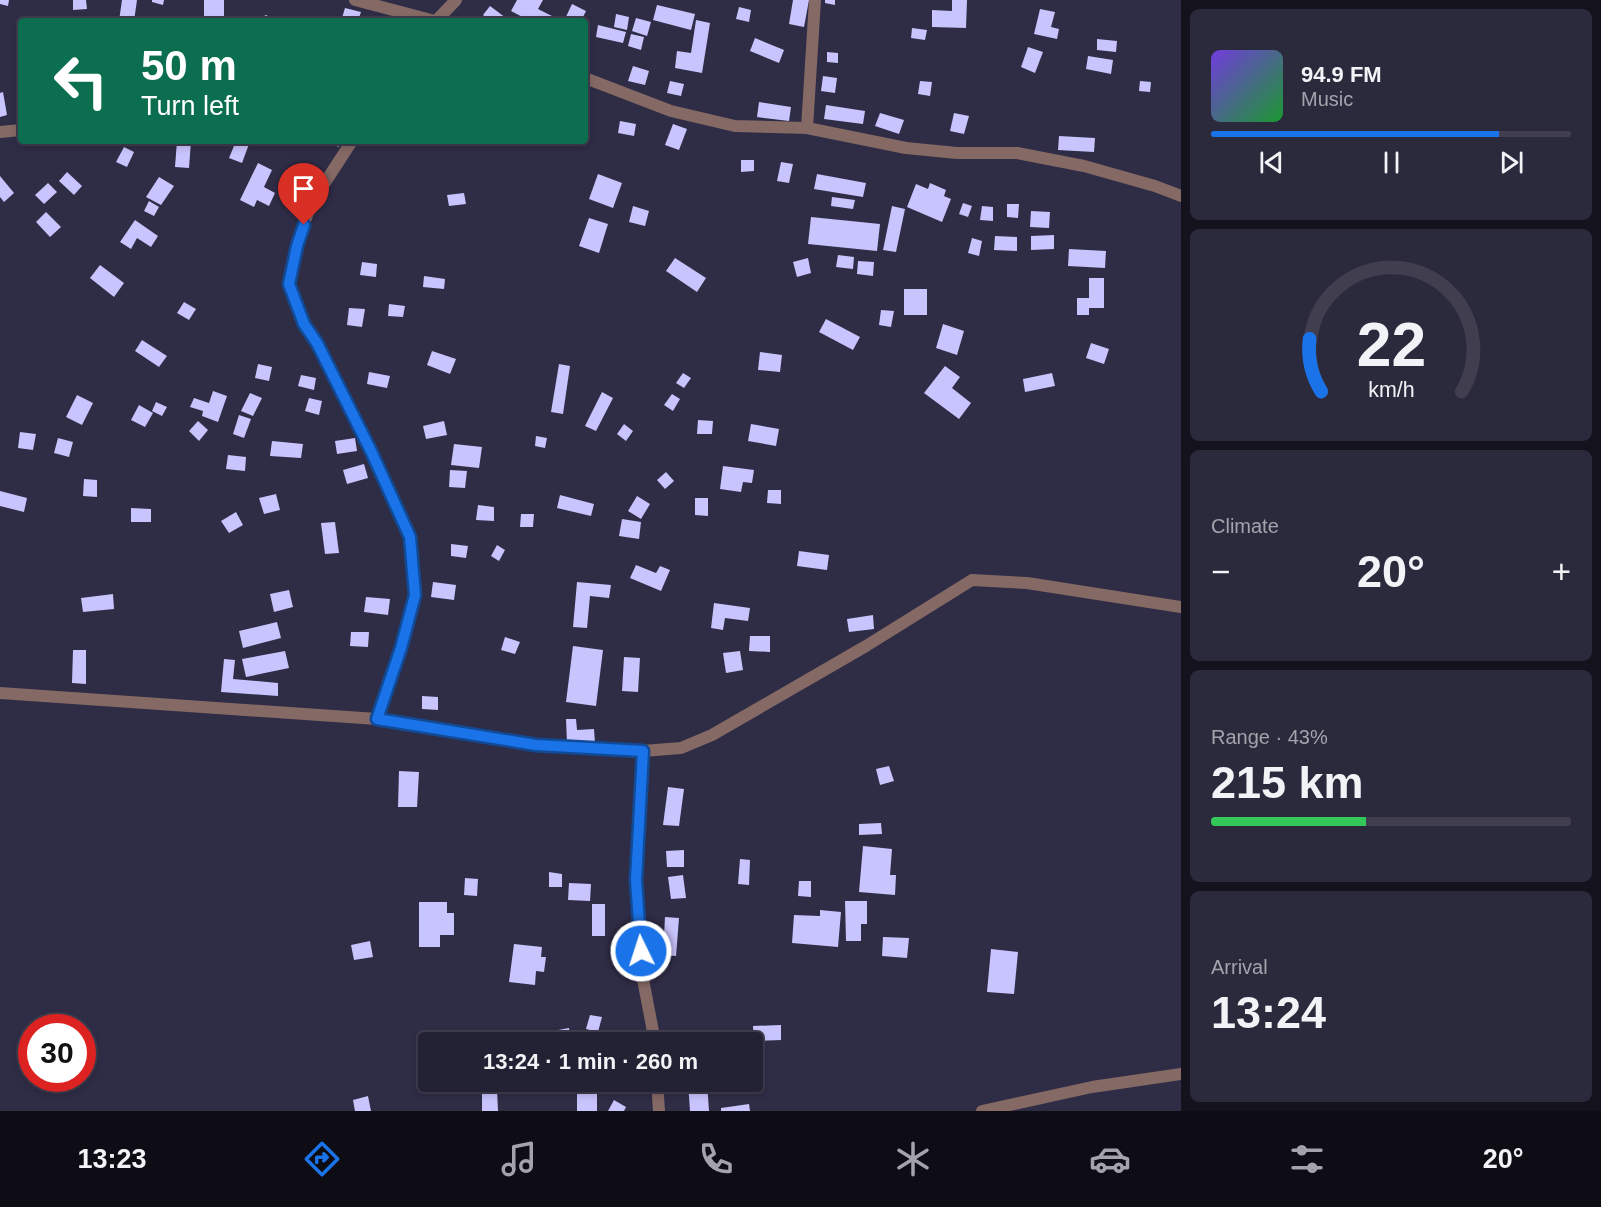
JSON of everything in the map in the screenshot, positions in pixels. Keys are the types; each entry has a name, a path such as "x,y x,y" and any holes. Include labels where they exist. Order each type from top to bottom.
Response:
{"street":[{"path":"355,0 424,18"},
{"path":"438,18 456,0"},
{"path":"807,128 815,0"},
{"path":"588,79 671,111 735,126 807,128 906,148 957,153 1017,153 1084,166 1155,186 1181,196"},
{"path":"0,132 18,130"},
{"path":"350,144 311,204 297,246 289,284 304,324 317,343 356,421 410,537 415,595 401,648 377,719"},
{"path":"0,693 377,719 536,745 643,751 681,748 712,735 866,646 972,580 1027,583 1181,607"},
{"path":"643,751 636,880 642,974 653,1032"},
{"path":"982,1111 1092,1087 1181,1074"},
{"path":"658,1092 659,1111"}],"building":[{"path":"0,0 9,0 8,6 0,4"},
{"path":"73,0 86,0 87,9 73,10"},
{"path":"122,0 137,0 134,18 119,18"},
{"path":"152,0 164,0 163,5 152,2"},
{"path":"204,0 224,0 224,18 204,18"},
{"path":"517,0 543,0 538,9 556,18 524,18 511,11"},
{"path":"793,0 809,0 804,27 789,24"},
{"path":"825,0 835,0 835,5 825,3"},
{"path":"952,0 967,0 966,28 932,27 932,10 952,11"},
{"path":"572,4 586,11 582,18 565,18"},
{"path":"657,5 695,14 691,30 653,20"},
{"path":"490,6 506,18 486,18 483,15"},
{"path":"739,7 751,10 749,22 736,19"},
{"path":"345,8 361,12 359,18 342,18"},
{"path":"1040,9 1055,12 1051,27 1059,29 1057,39 1034,34"},
{"path":"616,14 629,17 627,30 614,27"},
{"path":"636,18 651,22 647,36 632,31"},
{"path":"696,20 710,23 702,73 675,68 677,51 691,53"},
{"path":"598,25 626,32 623,43 596,37"},
{"path":"912,28 927,30 925,40 911,38"},
{"path":"631,34 644,37 641,50 628,46"},
{"path":"755,38 784,50 779,63 750,51"},
{"path":"1097,39 1117,41 1116,52 1097,50"},
{"path":"1028,47 1043,52 1035,73 1021,67"},
{"path":"827,52 838,53 838,63 827,62"},
{"path":"1088,56 1113,60 1111,74 1086,69"},
{"path":"633,66 649,71 645,85 628,81"},
{"path":"823,76 837,78 835,93 821,91"},
{"path":"670,81 684,84 681,96 667,93"},
{"path":"920,81 932,82 930,96 918,94"},
{"path":"1140,81 1151,82 1150,92 1139,91"},
{"path":"3,92 7,115 0,117 0,93"},
{"path":"759,102 791,107 789,121 757,117"},
{"path":"826,105 865,111 863,124 824,119"},
{"path":"880,113 904,120 899,134 875,126"},
{"path":"954,113 969,116 964,134 950,131"},
{"path":"620,121 636,124 634,136 618,133"},
{"path":"673,124 687,129 679,150 665,145"},
{"path":"1059,136 1095,138 1094,152 1058,150"},
{"path":"177,144 191,144 189,168 175,167"},
{"path":"235,144 249,144 242,163 229,158"},
{"path":"124,147 134,152 127,167 116,162"},
{"path":"741,160 754,160 754,171 741,172"},
{"path":"781,162 793,164 789,183 777,181"},
{"path":"258,163 272,170 264,187 275,193 269,206 257,200 254,207 240,200"},
{"path":"67,172 82,186 74,195 59,181"},
{"path":"598,174 622,183 613,208 589,199"},
{"path":"817,174 866,183 863,197 814,189"},
{"path":"0,176 14,193 4,202 0,197"},
{"path":"159,177 174,186 161,205 146,197"},
{"path":"48,183 57,192 44,204 35,195"},
{"path":"930,183 946,190 944,196 951,199 942,222 907,207 916,184 928,189"},
{"path":"464,193 466,204 449,206 447,195"},
{"path":"832,197 855,200 853,209 831,206"},
{"path":"149,201 159,207 154,216 144,211"},
{"path":"963,203 972,206 968,217 959,214"},
{"path":"1007,204 1019,204 1018,218 1007,217"},
{"path":"633,206 649,211 645,226 629,222"},
{"path":"892,206 905,209 896,252 883,250"},
{"path":"982,206 993,207 993,221 980,220"},
{"path":"1031,211 1050,212 1049,228 1030,227"},
{"path":"46,212 61,227 50,237 36,222"},
{"path":"811,217 880,224 877,251 808,244"},
{"path":"589,218 608,224 599,253 579,246"},
{"path":"135,220 158,236 151,247 137,238 131,249 120,242"},
{"path":"1054,235 1054,249 1031,250 1031,236"},
{"path":"995,236 1017,237 1017,251 994,250"},
{"path":"972,238 982,241 979,256 968,253"},
{"path":"1069,249 1106,251 1105,268 1068,266"},
{"path":"838,255 854,257 853,269 836,267"},
{"path":"675,258 706,278 697,292 666,271"},
{"path":"808,258 811,273 797,277 793,262"},
{"path":"858,261 874,262 873,276 857,274"},
{"path":"362,262 377,264 376,277 360,275"},
{"path":"100,265 124,283 114,297 90,278"},
{"path":"424,276 445,279 444,289 423,287"},
{"path":"1089,278 1104,278 1104,308 1089,308 1089,315 1077,315 1077,298 1089,298"},
{"path":"904,289 927,289 927,315 904,315"},
{"path":"184,302 196,309 189,320 177,313"},
{"path":"389,304 405,306 403,317 388,316"},
{"path":"349,308 365,309 362,327 347,325"},
{"path":"881,310 894,311 891,327 879,325"},
{"path":"826,319 860,337 853,350 819,332"},
{"path":"943,324 964,331 957,355 936,348"},
{"path":"142,340 167,356 159,367 135,351"},
{"path":"1091,343 1109,349 1104,364 1086,358"},
{"path":"432,351 456,359 450,374 427,365"},
{"path":"760,352 782,355 780,372 758,370"},
{"path":"258,364 272,367 269,381 255,378"},
{"path":"559,364 570,366 563,414 551,412"},
{"path":"945,366 960,377 952,388 971,403 959,419 924,393"},
{"path":"369,372 390,376 387,388 367,384"},
{"path":"683,373 691,378 684,388 676,383"},
{"path":"1052,373 1055,386 1025,392 1023,379"},
{"path":"301,375 316,378 314,390 298,386"},
{"path":"213,391 227,396 218,422 202,416 203,411 190,407 194,398 209,403"},
{"path":"602,392 613,398 596,431 585,426"},
{"path":"250,393 262,398 253,416 241,411"},
{"path":"672,394 680,399 673,411 664,405"},
{"path":"77,395 93,403 82,425 66,417"},
{"path":"309,398 322,401 319,415 305,411"},
{"path":"156,402 167,407 162,416 152,411"},
{"path":"139,405 153,413 145,427 131,420"},
{"path":"239,415 251,419 244,438 233,434"},
{"path":"698,420 713,421 712,434 697,434"},
{"path":"198,421 208,430 199,441 189,431"},
{"path":"444,421 447,435 426,439 423,426"},
{"path":"624,424 633,431 626,441 617,434"},
{"path":"751,424 779,429 776,446 748,441"},
{"path":"20,432 36,434 33,450 18,448"},
{"path":"536,436 547,438 545,448 535,446"},
{"path":"58,438 73,442 69,457 54,453"},
{"path":"355,438 357,451 337,454 335,441"},
{"path":"272,441 303,444 301,458 270,456"},
{"path":"454,444 482,447 479,468 451,465"},
{"path":"228,455 246,457 245,471 226,469"},
{"path":"364,464 368,478 347,484 343,470"},
{"path":"723,466 754,470 752,483 743,482 741,492 720,489"},
{"path":"450,470 467,471 465,488 449,487"},
{"path":"666,472 674,481 665,489 657,480"},
{"path":"84,479 97,480 97,497 83,496"},
{"path":"768,490 781,490 781,504 767,503"},
{"path":"0,491 27,498 24,512 0,506"},
{"path":"276,494 280,510 264,514 259,498"},
{"path":"560,495 594,504 591,516 557,508"},
{"path":"637,496 650,504 641,519 628,511"},
{"path":"695,498 708,498 708,516 695,515"},
{"path":"478,505 494,507 494,521 476,520"},
{"path":"131,508 151,509 151,522 131,522"},
{"path":"236,512 243,525 229,533 221,521"},
{"path":"521,514 534,514 533,527 520,527"},
{"path":"622,519 641,522 639,539 619,536"},
{"path":"335,522 339,553 325,554 321,523"},
{"path":"451,544 468,546 466,558 451,556"},
{"path":"497,545 505,550 499,561 491,556"},
{"path":"799,551 829,555 827,570 797,566"},
{"path":"636,565 656,573 660,566 670,570 661,591 630,578"},
{"path":"433,582 456,585 454,600 431,597"},
{"path":"577,582 611,585 609,598 590,596 587,628 573,627"},
{"path":"289,590 293,607 274,612 270,594"},
{"path":"113,594 114,609 83,612 81,598"},
{"path":"366,597 390,599 388,615 364,612"},
{"path":"714,603 750,608 748,621 725,618 723,630 711,628"},
{"path":"873,615 874,629 849,632 847,619"},
{"path":"277,622 281,638 243,648 239,631"},
{"path":"351,632 369,632 368,647 350,646"},
{"path":"750,636 770,636 770,652 749,651"},
{"path":"505,637 520,642 515,654 501,650"},
{"path":"573,646 603,650 596,706 566,702"},
{"path":"73,650 86,650 86,684 72,683"},
{"path":"285,651 289,668 246,677 242,659"},
{"path":"740,651 743,670 726,673 723,653"},
{"path":"624,657 640,658 638,692 622,691"},
{"path":"224,659 235,660 233,679 278,683 278,696 221,692"},
{"path":"422,696 438,697 438,710 422,709"},
{"path":"566,719 576,719 577,730 594,729 595,743 567,744"},
{"path":"889,766 894,781 880,785 876,769"},
{"path":"399,771 419,772 417,807 398,807"},
{"path":"668,787 684,789 679,826 663,825"},
{"path":"881,823 882,834 859,835 859,824"},
{"path":"863,846 892,849 890,875 896,875 895,895 859,892"},
{"path":"684,850 684,867 667,867 666,851"},
{"path":"740,859 750,860 749,885 738,884"},
{"path":"549,872 562,874 562,887 549,887"},
{"path":"683,875 686,898 671,899 668,877"},
{"path":"465,878 478,879 477,896 464,895"},
{"path":"799,881 811,881 811,897 798,896"},
{"path":"569,883 591,884 590,901 568,900"},
{"path":"845,901 867,901 867,924 861,924 861,941 846,941"},
{"path":"419,902 447,902 447,913 454,913 454,935 440,935 440,947 419,947"},
{"path":"592,904 605,904 605,936 592,936"},
{"path":"820,910 841,912 838,947 792,943 794,915 820,916"},
{"path":"665,917 679,918 676,956 663,955"},
{"path":"883,937 909,938 907,958 882,956"},
{"path":"370,941 373,957 354,960 351,945"},
{"path":"514,944 542,947 541,957 546,957 544,972 536,971 535,985 509,982"},
{"path":"991,949 1018,952 1014,994 987,992"},
{"path":"590,1015 602,1017 598,1032 586,1029"},
{"path":"781,1025 781,1040 763,1041 763,1032 753,1032 753,1026"},
{"path":"569,1028 570,1032 553,1032"},
{"path":"482,1092 497,1092 498,1111 482,1111"},
{"path":"577,1092 597,1092 597,1111 577,1111"},
{"path":"689,1092 708,1092 709,1111 690,1111"},
{"path":"368,1096 371,1111 355,1111 353,1100"},
{"path":"614,1100 626,1107 624,1111 608,1111"},
{"path":"749,1104 750,1111 721,1111 721,1108"}],"route":[{"path":"304,225 289,284 304,324 317,343 381,471 410,537 415,595 401,648 377,719 536,745 643,751 636,880 641,951"}]}
